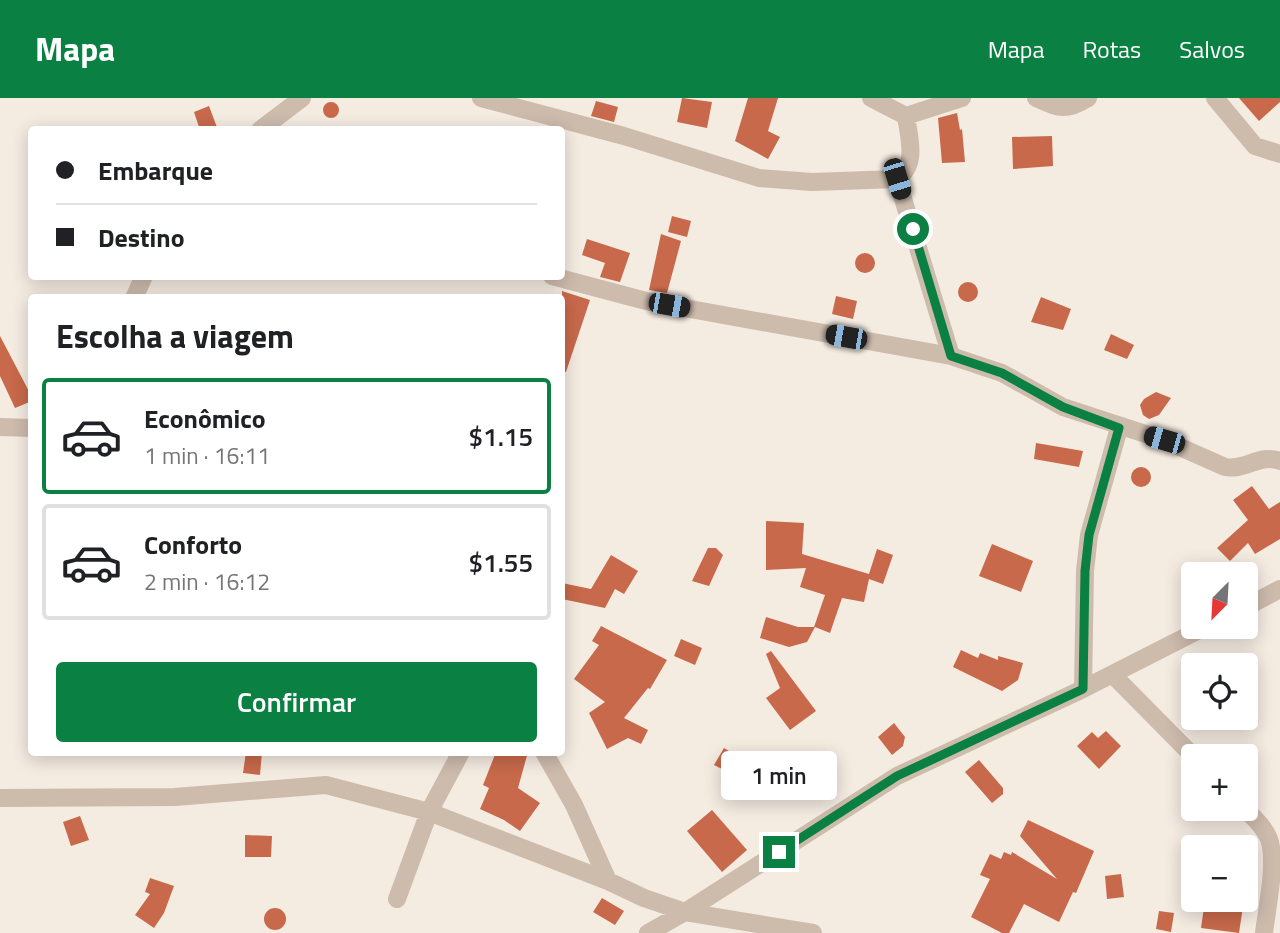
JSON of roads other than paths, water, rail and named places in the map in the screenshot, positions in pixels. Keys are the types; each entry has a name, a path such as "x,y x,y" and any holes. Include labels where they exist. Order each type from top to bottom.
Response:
{"street":[{"path":"265,126 302,98"},
{"path":"481,98 624,136 759,178 812,182 897,179 906,172 911,160 906,116"},
{"path":"871,98 906,116 962,98"},
{"path":"1036,98 1060,108 1073,107 1088,98"},
{"path":"1215,98 1255,146 1280,154"},
{"path":"897,179 951,356"},
{"path":"565,279 646,301 951,356 1002,373 1063,407 1119,428 1164,440 1225,467 1234,469 1262,459 1280,461"},
{"path":"0,427 28,428"},
{"path":"1083,689 1085,571 1089,535 1119,428"},
{"path":"1258,601 1280,589"},
{"path":"648,933 897,776 1113,675 1182,639"},
{"path":"1113,675 1181,744"},
{"path":"397,900 429,812 459,756"},
{"path":"546,756 574,805 608,881"},
{"path":"0,798 175,797 326,785 429,812 685,912 813,933"},
{"path":"1256,821 1269,839 1272,855 1264,933"}]}
